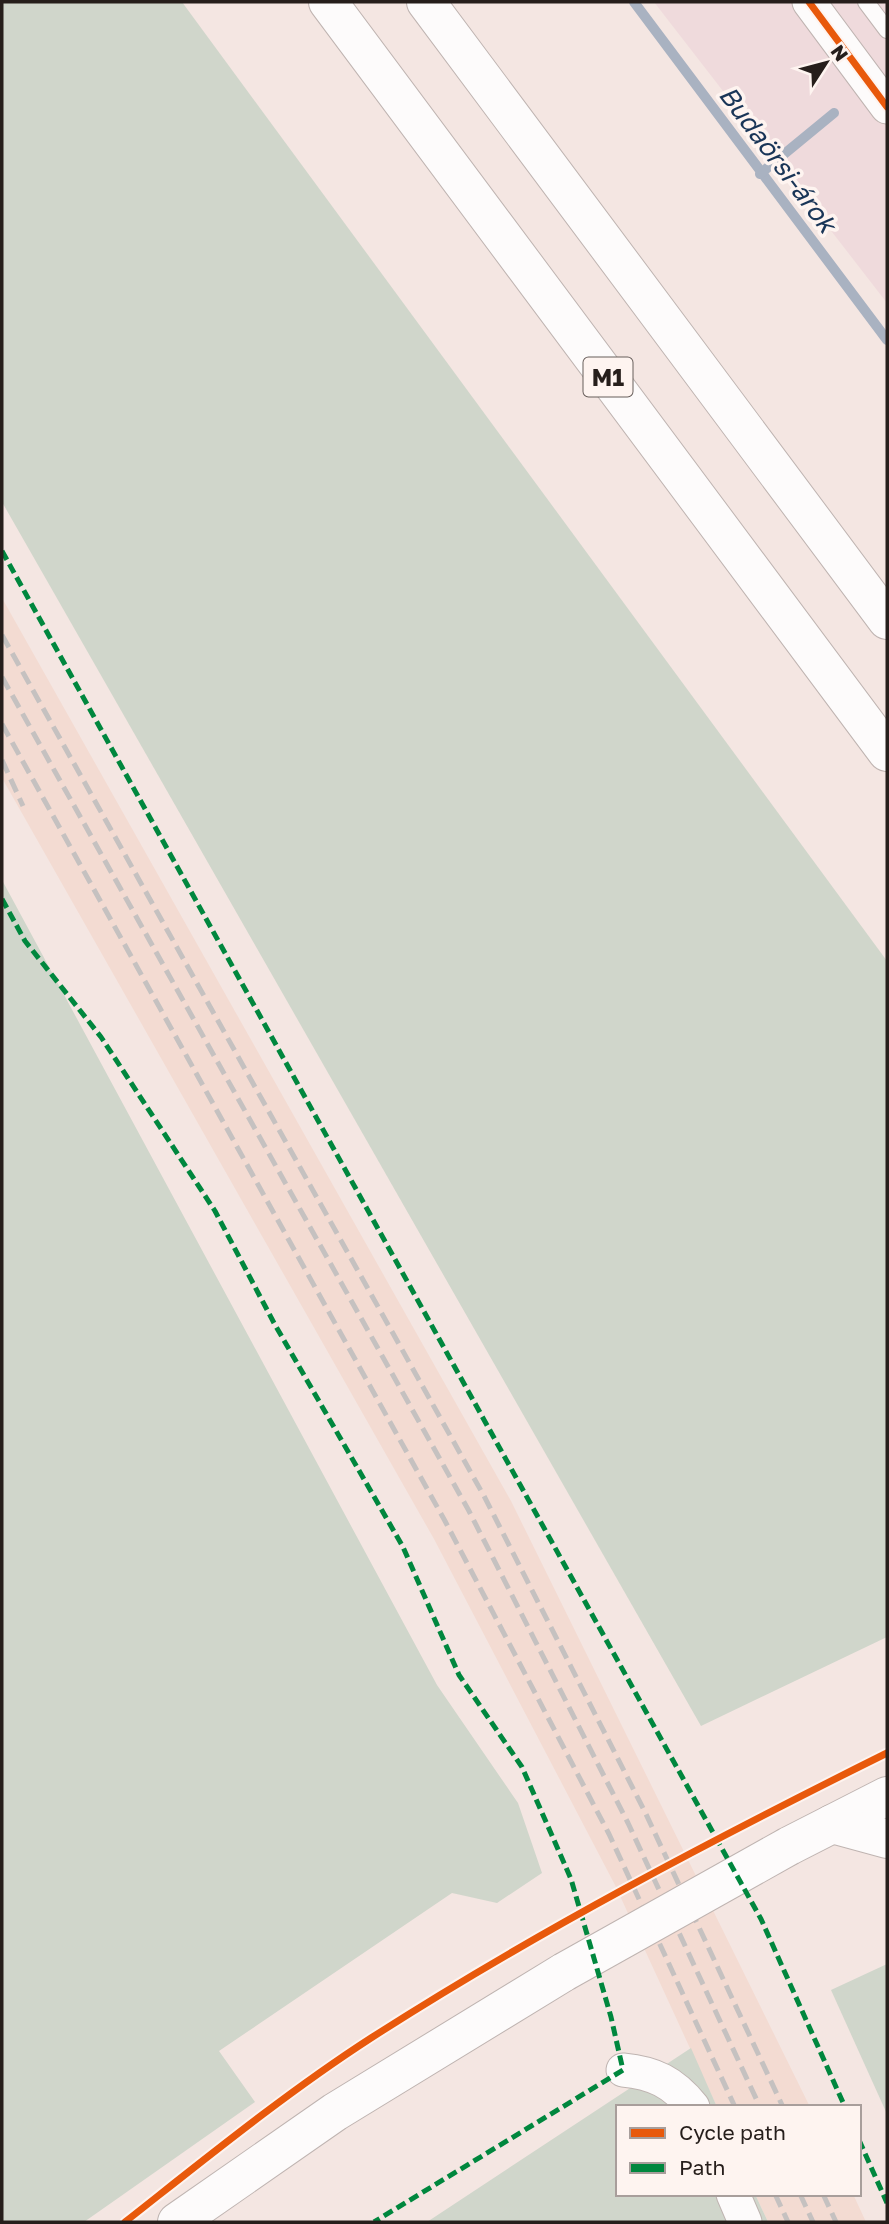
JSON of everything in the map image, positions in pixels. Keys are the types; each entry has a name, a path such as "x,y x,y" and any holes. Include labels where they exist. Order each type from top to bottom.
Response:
{"main road":[{"name":"M1","path":"328,2 887,752"},
{"path":"426,2 887,620"},
{"path":"177,2222 335,2112 564,1972 789,1846 887,1796"},
{"path":"831,1824 887,1839"}],"street":[{"path":"808,2 887,107"},
{"path":"623,2070 646,2072 663,2079 679,2090 691,2105"},
{"path":"734,2196 745,2222"}],"lane":[{"path":"866,2 887,30"}],"shaded area":[{"path":"2,2 182,2 887,961 887,1637 701,1726 2,502"},
{"path":"654,2 887,2 887,303"},
{"path":"2,598 511,1501 809,2105 716,2105 615,1885 434,1539 2,778"},
{"path":"2,880 437,1685 518,1803 542,1873 497,1903 452,1893 219,2051 255,2102 84,2222 2,2222"},
{"path":"887,1964 887,2114 831,1990"},
{"path":"691,2048 716,2105 616,2105 616,2196 756,2196 768,2222 427,2222"},
{"path":"756,2196 854,2196 866,2222 768,2222"}],"waterway":[{"name":"Budaörsi-árok","path":"634,2 887,340"},
{"path":"760,174 834,113"}],"railway":[{"path":"2,635 484,1496 645,1812 782,2105"},
{"path":"2,677 469,1511 628,1823 759,2105"},
{"path":"2,724 445,1521 609,1834 734,2105"},
{"path":"2,760 23,806"},
{"path":"776,2196 788,2222"},
{"path":"801,2196 813,2222"},
{"path":"824,2196 836,2222"}],"marked path":[{"path":"2,551 761,1919 844,2105"},
{"path":"2,899 25,941 101,1037 215,1211 274,1323 403,1547 459,1675 522,1767 571,1879 611,2017 623,2070 374,2222"},
{"path":"861,2144 887,2203"}],"cycle path":[{"path":"809,2 887,107"},
{"path":"125,2222 308,2081 433,1999 625,1888 887,1753"}]}
